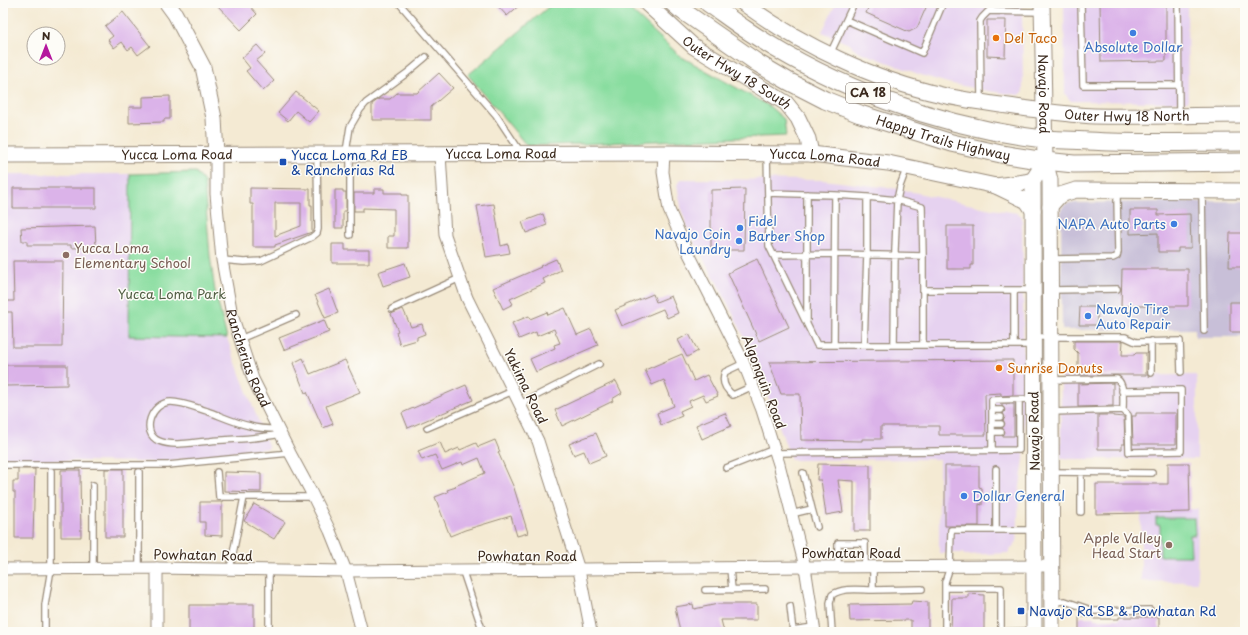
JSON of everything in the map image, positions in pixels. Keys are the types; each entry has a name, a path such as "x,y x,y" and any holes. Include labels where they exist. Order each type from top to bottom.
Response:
{"main road":[{"name":"Rancherias Road","path":"167,3 176,14 203,67 214,118 216,155"},
{"name":"Outer Hwy 18 South","path":"646,3 693,46 786,103 798,118 808,139 811,154"},
{"name":"Happy Trails Highway","path":"673,3 759,64 825,100 860,114 952,143 1001,154 1074,164 1245,162"},
{"name":"Happy Trails Highway","path":"708,3 745,30 837,80 920,112 969,126 1044,139 1132,143 1245,142"},
{"name":"Outer Hwy 18 North","path":"743,3 796,36 830,54 871,73 940,95 981,103 1094,116 1245,115"},
{"name":"Navajo Road","path":"1042,7 1045,161 1050,180 1052,632"},
{"name":"Yucca Loma Road","path":"3,155 811,154 874,161 996,186"},
{"path":"996,186 1033,180 1045,161"},
{"name":"Navajo Road","path":"1033,180 1033,341 1026,400 1034,530 1034,632"},
{"path":"1050,180 1076,190"},
{"path":"996,186 1027,201 1033,210"},
{"path":"1050,206 1060,195 1076,190 1245,191"}],"street":[{"name":"Algonquin Road","path":"664,153 663,172 669,210 684,244 744,363 762,410 775,451 805,567 815,629"},
{"name":"Yakima Road","path":"440,154 445,235 467,298 538,441 578,570 591,632"},
{"name":"Rancherias Road","path":"216,155 216,194 222,260 232,315 253,379 330,531 346,570 362,632"},
{"name":"Powhatan Road","path":"3,569 157,568 269,570 578,570 1051,566"},
{"path":"157,568 157,632"}],"lane":[{"path":"399,3 496,115 522,154"},
{"path":"830,54 854,3"},
{"path":"846,20 922,53 943,3"},
{"path":"981,103 980,21 994,3"},
{"path":"1081,3 1083,85 1178,85"},
{"path":"1178,3 1179,115"},
{"path":"989,11 1042,7"},
{"path":"350,235 348,154 350,127 366,103 426,57"},
{"path":"767,153 769,246 817,345 1014,344 1050,337 1125,337 1136,342 1180,341 1180,372"},
{"path":"222,260 244,262 261,261 312,237 317,233 317,154"},
{"path":"894,345 897,200 907,167"},
{"path":"1202,191 1204,331"},
{"path":"768,193 835,194 897,200 922,207 923,344"},
{"path":"807,323 808,194"},
{"path":"834,345 835,194"},
{"path":"1050,259 1113,258 1116,256 1118,252 1117,196"},
{"path":"864,345 867,197"},
{"path":"774,255 867,254 923,256"},
{"path":"392,309 460,278"},
{"path":"1050,290 1118,289"},
{"path":"923,290 1033,290"},
{"path":"1014,290 1014,344"},
{"path":"240,338 296,315"},
{"path":"1151,341 1151,373"},
{"path":"744,363 725,372 723,382 726,390 733,395 753,386"},
{"path":"520,404 599,364"},
{"path":"1051,380 1117,379 1120,382 1122,391 1123,410 1128,416 1129,452 1181,451 1181,390 1122,391"},
{"path":"426,428 513,391"},
{"path":"992,450 992,400 1026,400"},
{"path":"726,468 775,451 1019,450 1017,410 1026,400"},
{"path":"171,402 193,406 249,426 278,431 264,437 173,444 156,440 151,434 149,426 154,410 162,404 171,402"},
{"path":"992,410 1001,410"},
{"path":"1051,412 1123,410"},
{"path":"992,417 1001,417"},
{"path":"992,424 1001,424"},
{"path":"992,432 1001,432"},
{"path":"3,465 168,465 290,453"},
{"path":"996,469 996,530"},
{"path":"45,632 45,605 51,569 51,471"},
{"path":"139,472 139,568"},
{"path":"218,472 219,497 312,497"},
{"path":"1051,472 1152,473"},
{"path":"803,473 817,527"},
{"path":"1080,473 1081,512"},
{"path":"93,485 93,568"},
{"path":"230,569 244,497"},
{"path":"791,514 812,509"},
{"path":"945,632 945,582 950,567 951,530 1034,530"},
{"path":"838,567 838,543 865,543 873,590"},
{"path":"730,568 732,590"},
{"path":"269,570 269,632"},
{"path":"463,570 482,632"},
{"path":"945,588 1001,588 1001,632 1034,632"},
{"path":"705,590 765,590"},
{"path":"832,632 830,603 832,595 837,592 848,590 922,590"},
{"path":"1052,602 1066,601 1094,611 1150,610"},
{"path":"790,606 793,631 815,629"}],"shaded area":[{"path":"836,3 1022,3 1023,91 1018,95 948,83 921,75 855,50 851,45 822,32"},
{"path":"1064,3 1187,3 1188,101 1071,101 1065,94"},
{"name":"Yucca Loma Elementary School","path":"3,174 130,174 129,336 227,338 269,448 159,462 3,460"},
{"path":"680,179 823,180 899,189 991,209 1017,213 1022,216 1024,459 1019,493 1017,541 1008,553 965,555 962,553 939,553 939,459 791,460 775,414 740,328 691,236 682,212 677,185"},
{"path":"1245,201 1245,337 1195,337 1195,329 1062,330 1061,210 1064,205 1069,203"},
{"path":"1197,375 1197,459 1061,459 1061,376"},
{"name":"Apple Valley Head Start","path":"1141,509 1198,509 1197,582 1141,581"}],"green space":[{"path":"553,3 623,3 680,56 769,106 784,119 786,136 527,146 468,75"},
{"name":"Yucca Loma Park","path":"196,172 204,182 210,256 215,291 227,338 129,336 130,174"},
{"path":"1156,518 1194,518 1195,535 1190,535 1191,556 1160,556 1160,525 1156,525"}],"building":[{"path":"215,3 247,3 257,14 241,30"},
{"path":"495,3 522,3 507,16"},
{"path":"870,3 928,3 917,28 909,32 866,13"},
{"name":"Absolute Dollar","path":"1100,4 1166,4 1166,61 1101,62"},
{"path":"123,12 150,46 138,55 132,47 128,50 122,42 114,48 108,40 113,36 105,26"},
{"name":"Del Taco","path":"987,20 1006,20 1005,57 987,56"},
{"path":"257,45 265,54 256,61 274,81 263,91 246,71 250,68 242,58"},
{"path":"439,73 453,88 431,107 431,120 372,120 372,104 379,99 390,99 397,93 417,93"},
{"path":"296,92 319,111 309,122 296,111 288,121 278,113"},
{"path":"170,96 170,119 164,119 164,122 129,123 129,107 143,107 143,97"},
{"path":"13,188 96,188 96,208 13,208"},
{"path":"250,188 310,189 310,205 312,205 312,232 275,245 275,247 253,247 253,204 250,204","holes":["275,203 301,203 301,226 275,236"]},
{"path":"374,189 384,189 384,193 402,193 402,195 408,195 408,248 388,248 388,236 394,236 394,209 363,208 363,211 354,211 354,193 374,193"},
{"path":"745,189 744,250 711,250 711,190"},
{"path":"335,190 343,190 343,192 346,192 346,211 343,211 343,228 335,228"},
{"path":"494,204 501,246 508,244 510,253 486,257 477,206"},
{"name":"NAPA Auto Parts","path":"1130,210 1158,210 1158,215 1190,214 1191,248 1178,248 1178,252 1158,252 1158,233 1130,234"},
{"path":"543,214 547,225 526,233 522,222"},
{"path":"95,226 96,247 71,248 71,245 27,245 27,241 22,241 21,228"},
{"path":"947,226 973,226 973,265 971,265 971,269 947,269"},
{"path":"1230,233 1245,233 1245,267 1229,267"},
{"path":"332,244 345,244 345,250 369,250 369,263 332,263"},
{"path":"556,259 561,270 543,279 545,283 510,299 513,304 503,309 493,288"},
{"path":"757,259 789,327 759,341 728,273"},
{"path":"13,261 63,261 62,347 13,347 12,312 6,312 6,301 14,301"},
{"path":"405,263 410,277 383,286 378,272"},
{"path":"1122,269 1188,269 1188,306 1121,306"},
{"path":"329,289 338,313 325,318 315,295"},
{"path":"653,294 656,302 671,296 678,313 667,318 663,309 622,326 615,310"},
{"path":"1230,302 1245,302 1245,332 1230,332"},
{"name":"Navajo Tire Auto Repair","path":"1080,307 1097,307 1097,325 1079,325"},
{"path":"565,308 577,335 591,329 598,345 536,372 530,359 555,348 554,345 560,343 554,329 537,336 536,332 519,339 512,323 529,316 530,319 547,312 548,315"},
{"path":"403,309 411,327 422,324 425,334 417,337 417,340 400,345 396,332 398,331 391,314"},
{"path":"324,320 329,332 284,350 279,338"},
{"path":"689,334 698,351 687,357 678,340"},
{"path":"1074,341 1123,341 1122,355 1146,353 1146,375 1078,375 1078,353 1074,349"},
{"path":"682,354 694,381 707,375 718,396 706,401 703,395 689,401 691,406 680,411 682,416 661,425 657,413 674,406 664,380 652,385 645,370"},
{"path":"303,358 310,374 345,360 360,392 326,406 333,424 323,428 307,392 305,393 293,363"},
{"path":"1013,360 1013,395 1001,396 1001,393 985,394 986,435 939,435 939,426 881,426 881,439 862,439 862,441 801,440 800,394 781,394 769,362"},
{"path":"6,365 67,365 67,385 6,386"},
{"path":"616,381 622,393 612,399 613,401 562,426 555,410"},
{"path":"1113,383 1113,406 1078,407 1078,384"},
{"path":"466,385 473,400 408,428 402,413"},
{"path":"1002,404 1014,404 1014,436 1002,436 1005,432 1002,428 1005,424 1003,420 1005,417 1003,414 1005,410"},
{"path":"725,413 731,426 702,439 696,425"},
{"path":"1136,413 1176,413 1176,444 1133,444 1132,416 1136,416"},
{"path":"1098,415 1124,417 1125,444 1122,444 1122,449 1098,449"},
{"path":"596,433 606,456 589,463 584,451 574,455 569,444"},
{"path":"495,440 500,452 498,452 514,488 528,533 517,536 511,516 450,536 435,497 448,492 447,490 456,487 455,486 485,473 479,458 463,465 462,462 442,470 435,455 422,460 418,451 440,442 445,454 459,448 460,450 476,443 478,447"},
{"path":"1168,463 1189,463 1190,512 1096,514 1096,484 1168,484"},
{"path":"818,464 870,465 870,531 854,531 854,481 838,480 843,512 826,515 821,480 817,480"},
{"name":"Dollar General","path":"945,466 979,466 979,487 982,488 982,505 979,504 979,526 945,526"},
{"path":"18,469 35,469 33,538 15,538 15,492 13,492 13,481 18,481"},
{"path":"105,469 123,469 123,537 105,537"},
{"path":"61,470 80,470 81,537 61,537"},
{"path":"224,472 261,473 261,492 224,491"},
{"path":"200,502 222,502 222,536 205,535 205,522 200,522"},
{"path":"254,504 285,522 274,539 244,521"},
{"path":"968,594 984,595 984,632 951,632 952,598 968,598"},
{"path":"912,601 928,602 928,632 911,632 911,620 850,621 849,605 911,604"},
{"path":"254,604 254,630 189,631 189,605"},
{"path":"693,604 694,609 718,604 757,604 757,620 721,620 724,632 680,632 675,607"},
{"path":"1079,617 1094,617 1094,619 1119,619 1119,617 1159,617 1159,632 1079,632"}],"place":[{"name":"Absolute Dollar","path":"1133,33"},
{"name":"Del Taco","path":"996,38"},
{"name":"Yucca Loma Rd EB & Rancherias Rd","path":"283,162"},
{"name":"NAPA Auto Parts","path":"1174,224"},
{"name":"Fidel Barber Shop","path":"740,228"},
{"name":"Navajo Coin Laundry","path":"739,241"},
{"name":"Yucca Loma Elementary School","path":"66,255"},
{"name":"Navajo Tire Auto Repair","path":"1088,316"},
{"name":"Sunrise Donuts","path":"999,368"},
{"name":"Dollar General","path":"964,496"},
{"name":"Apple Valley Head Start","path":"1169,545"},
{"name":"Navajo Rd SB & Powhatan Rd","path":"1021,611"}]}
